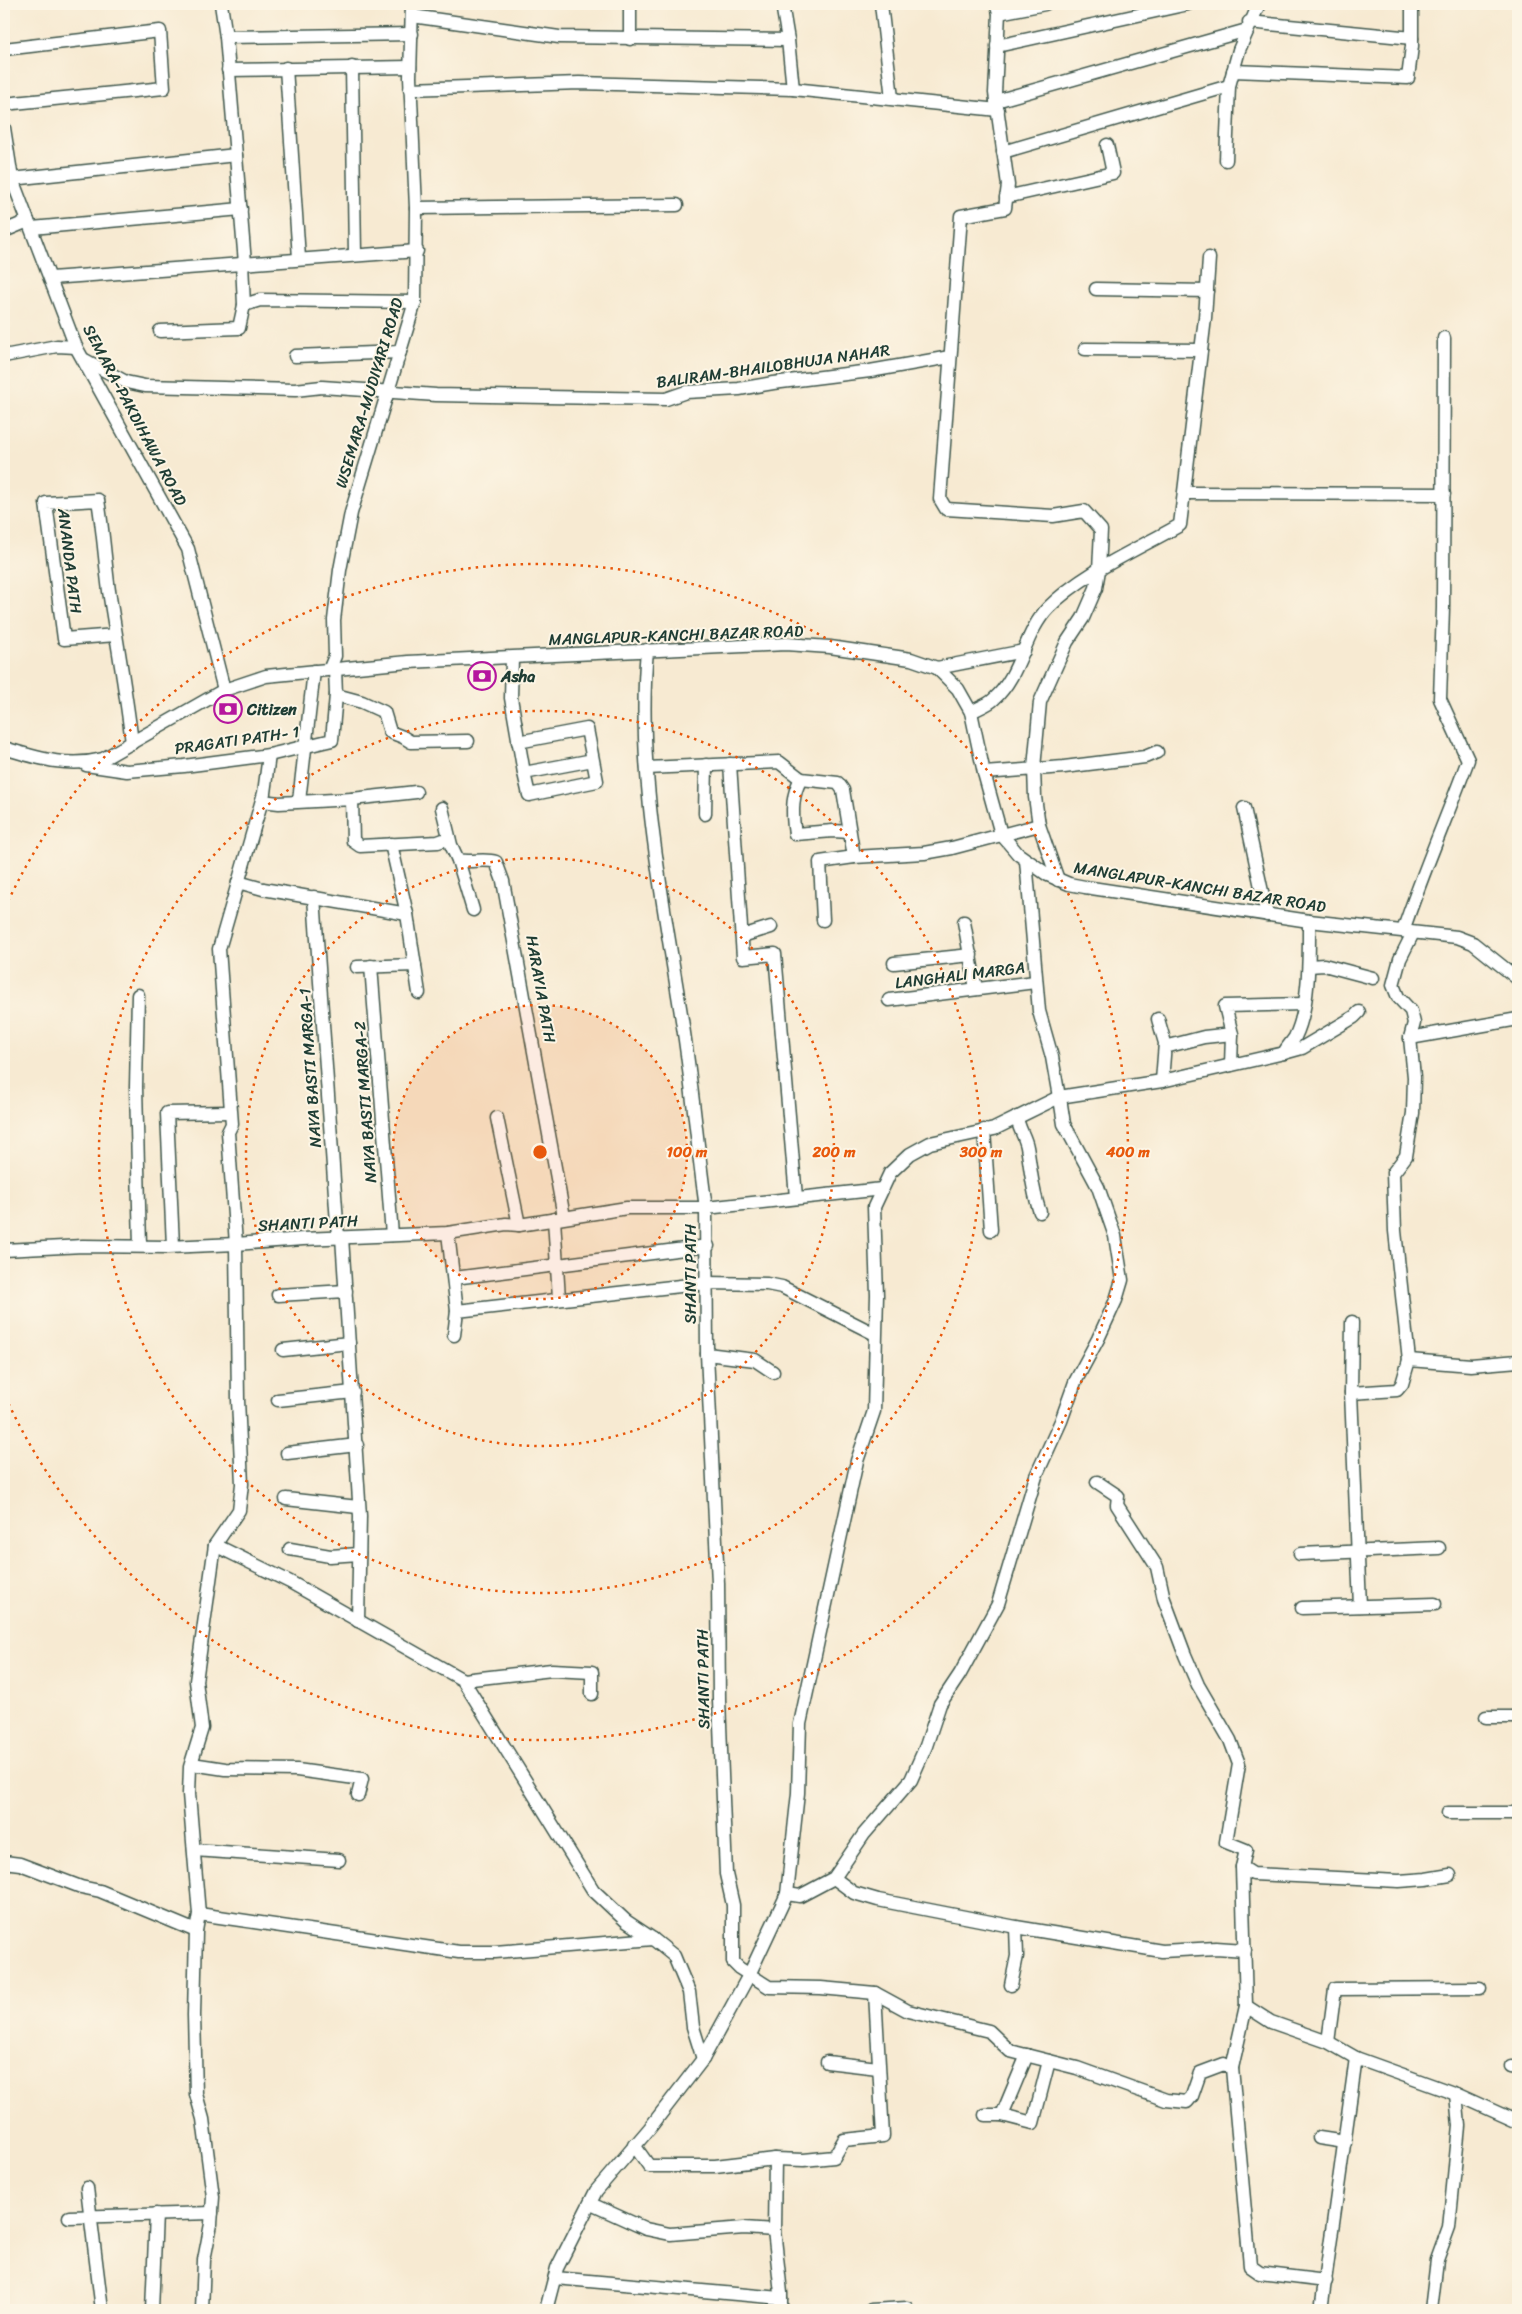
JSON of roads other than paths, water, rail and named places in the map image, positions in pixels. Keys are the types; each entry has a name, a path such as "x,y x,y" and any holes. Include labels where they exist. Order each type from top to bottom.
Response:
{"street":[{"path":"160,332 239,328 244,305 241,209 226,37 221,4"},
{"path":"630,4 630,38"},
{"path":"782,4 793,89"},
{"path":"881,4 892,98"},
{"path":"1045,4 997,8 995,92 1008,185 1005,208 961,216 940,499 946,509 1053,516 1084,512 1101,530 1096,588 1083,618 1068,642 1040,702 1034,768 1039,825 1058,880"},
{"path":"997,46 1188,4"},
{"path":"1226,160 1229,86 1248,26 1259,4"},
{"path":"1233,71 1408,78 1412,38 1412,4"},
{"path":"412,10 558,37 788,40"},
{"name":"WSEMARA-MUDIYARI ROAD","path":"333,668 335,656 334,620 340,570 351,513 367,454 389,391 415,302 416,208 410,89 412,10"},
{"path":"410,89 579,82 793,89 997,105 1248,26 1412,38"},
{"path":"4,49 160,31 164,88 4,104"},
{"path":"226,37 412,34"},
{"path":"352,67 355,254"},
{"path":"228,70 410,67"},
{"path":"286,68 299,258"},
{"path":"1004,152 1229,86"},
{"name":"SEMARA-PAKDIHAWA ROAD","path":"4,128 12,178 76,347 85,360 188,549 224,690"},
{"path":"1006,197 1113,173 1107,145"},
{"path":"12,178 236,155"},
{"path":"416,208 678,205"},
{"path":"4,232 30,225 241,209"},
{"path":"50,278 299,258 417,251"},
{"path":"970,712 993,700 1002,688 1024,651 1036,624 1048,608 1099,570 1180,525 1201,350 1209,258"},
{"path":"1096,289 1207,292"},
{"path":"244,305 260,300 415,302"},
{"path":"1351,1393 1397,1390 1402,1384 1409,1360 1394,1232 1393,1173 1406,1156 1413,1113 1414,1077 1410,1038 1414,1023 1411,1011 1398,997 1394,984 1418,886 1439,838 1468,760 1440,698 1444,494 1444,338"},
{"path":"4,356 57,346 76,347"},
{"path":"1085,349 1201,350"},
{"path":"295,356 400,352"},
{"name":"BALIRAM-BHAILOBHUJA NAHAR","path":"85,360 126,382 145,386 295,390 322,387 436,395 666,399 686,392 739,389 870,371 950,357"},
{"path":"1184,493 1444,494"},
{"name":"ANANDA PATH","path":"116,635 64,640 46,503 98,500 116,635 127,696 132,743"},
{"name":"MANGLAPUR-KANCHI BAZAR ROAD","path":"4,748 46,760 74,764 102,759 224,690 266,676 333,668 408,662 786,644 830,647 911,659 937,668 958,689 970,712 1001,834 1026,860 1058,880 1085,887 1309,921 1457,937 1472,943 1518,979"},
{"path":"647,650 644,708 647,768 657,868 683,1022 706,1208 882,1188"},
{"path":"937,668 1024,651"},
{"path":"512,658 511,698 518,742 524,773 530,795 597,781 587,729 518,742"},
{"name":"PRAGATI PATH- 1","path":"74,764 126,771 269,755 332,740 336,695 333,668"},
{"path":"299,801 314,671"},
{"path":"336,695 362,702 384,712 390,732 403,736 411,742 468,741"},
{"path":"984,773 1064,767 1145,757 1157,752"},
{"path":"202,2310 204,2260 213,2198 203,2119 196,2094 194,2015 198,1914 190,1794 192,1764 202,1728 196,1681 215,1545 238,1510 242,1484 238,1400 236,1244 228,1132 232,1124 219,949 267,782 269,755"},
{"path":"524,773 593,760"},
{"path":"647,768 779,762 801,779 838,783 843,790 854,856"},
{"path":"730,764 743,957 775,954 796,1197"},
{"path":"705,814 706,765"},
{"path":"801,779 796,786 792,816 796,834 833,830 850,832"},
{"path":"262,801 279,803 352,799 416,792"},
{"path":"352,799 353,841 360,846 438,842 449,838"},
{"path":"442,808 449,838 458,860 473,910"},
{"path":"1244,808 1267,915"},
{"path":"823,920 820,862 854,856 924,853 952,848 1039,825"},
{"path":"391,844 407,914 419,992"},
{"name":"HARAYIA PATH","path":"458,860 467,862 488,860 496,862 503,881 559,1218"},
{"path":"787,1894 800,1896 834,1878 864,1834 911,1780 926,1746 940,1704 960,1674 998,1604 1036,1476 1061,1421 1075,1382 1116,1300 1122,1280 1116,1236 1106,1206 1098,1187 1064,1124 1052,1057 1039,1011 1035,982 1037,970 1026,860"},
{"path":"238,882 407,914"},
{"name":"NAYA BASTI MARGA-1","path":"314,897 357,1445 358,1621"},
{"path":"1284,1053 1295,1036 1303,1004 1309,966 1309,921"},
{"path":"964,922 976,989"},
{"path":"742,936 771,928"},
{"path":"894,963 971,955"},
{"path":"357,966 415,965"},
{"path":"1309,966 1324,965 1373,978"},
{"name":"NAYA BASTI MARGA-2","path":"371,966 392,1235"},
{"name":"LANGHALI MARGA","path":"888,1000 1035,982"},
{"path":"138,995 136,1088 140,1246"},
{"path":"1231,1065 1232,1034 1225,1006 1303,1004"},
{"path":"546,2310 557,2268 596,2191 703,2059 749,1975 787,1894 798,1793 800,1724 857,1462 874,1411 877,1295 874,1207 890,1173 910,1154 930,1143 994,1129 1060,1097 1112,1091 1162,1081 1302,1048 1354,1018 1359,1012"},
{"path":"1158,1019 1165,1047 1162,1081"},
{"path":"1410,1038 1518,1019"},
{"path":"1165,1047 1232,1034"},
{"path":"173,1246 168,1113 230,1112"},
{"path":"1017,1117 1027,1144 1035,1198 1040,1212"},
{"path":"497,1118 519,1225"},
{"path":"984,1130 991,1230"},
{"name":"SHANTI PATH","path":"4,1250 83,1246 236,1244 340,1237 448,1233 506,1224 519,1225 627,1208 706,1208 708,1246 707,1354 718,1583 719,1700 726,1874 733,1905 733,1962 749,1975"},
{"path":"559,1218 557,1264 559,1299"},
{"path":"448,1233 457,1311 454,1335"},
{"path":"454,1278 708,1246"},
{"path":"457,1311 707,1283 767,1284 782,1287 875,1334"},
{"path":"278,1295 346,1291"},
{"path":"1352,1322 1351,1393 1360,1606"},
{"path":"283,1350 349,1343"},
{"path":"707,1354 755,1360 773,1372"},
{"path":"1409,1360 1471,1366 1518,1361"},
{"path":"278,1400 353,1392"},
{"path":"286,1453 357,1445"},
{"path":"1097,1482 1118,1496 1117,1505 1157,1567 1164,1599 1185,1655 1198,1685 1230,1740 1239,1764 1226,1842 1246,1850 1242,1867 1246,2006 1232,2068 1250,2266 1260,2273 1326,2281"},
{"path":"286,1499 358,1507"},
{"path":"215,1545 290,1582 463,1680 593,1890 626,1921 653,1938 674,1956 691,2002 693,2027 703,2059"},
{"path":"1300,1554 1439,1548"},
{"path":"290,1549 330,1556 359,1554"},
{"path":"1302,1608 1435,1604"},
{"path":"463,1680 552,1670 592,1672 592,1694"},
{"path":"1486,1717 1518,1717"},
{"path":"192,1764 251,1770 297,1770 362,1778 358,1795"},
{"path":"1448,1813 1518,1813"},
{"path":"194,1850 339,1860"},
{"path":"4,1862 20,1864 81,1887 100,1891 196,1931"},
{"path":"1242,1867 1253,1874 1399,1881 1426,1880 1450,1875"},
{"path":"834,1878 854,1893 878,1900 1016,1927 1162,1951 1216,1948 1245,1950"},
{"path":"198,1914 459,1952 495,1952 653,1938"},
{"path":"1011,1985 1017,1956 1016,1927"},
{"path":"749,1975 769,1986 875,1993 908,2011 989,2031 1010,2051 1049,2061 1166,2100 1187,2102 1192,2096 1200,2073 1224,2064 1232,2068"},
{"path":"1328,2042 1335,1989 1480,1988"},
{"path":"634,2146 649,2166 716,2166 775,2159 804,2160 834,2157 844,2140 883,2136 875,1993"},
{"path":"1246,2006 1271,2022 1328,2042 1356,2058 1456,2094 1518,2122"},
{"path":"1002,2115 1027,2055"},
{"path":"1321,2310 1356,2058"},
{"path":"985,2115 1002,2115 1033,2123 1049,2061"},
{"path":"827,2062 878,2068"},
{"path":"1430,2310 1437,2260 1449,2227 1459,2126 1456,2094"},
{"path":"1319,2138 1345,2142"},
{"path":"554,2278 781,2304 774,2230 775,2159"},
{"path":"87,2188 102,2310"},
{"path":"591,2204 646,2229 670,2234 744,2228 774,2230"},
{"path":"69,2217 212,2213"},
{"path":"152,2310 156,2214"},
{"path":"871,2310 908,2308 907,2310"}],"place":[{"name":"Asha","path":"482,676"},
{"name":"Citizen","path":"228,709"}]}
